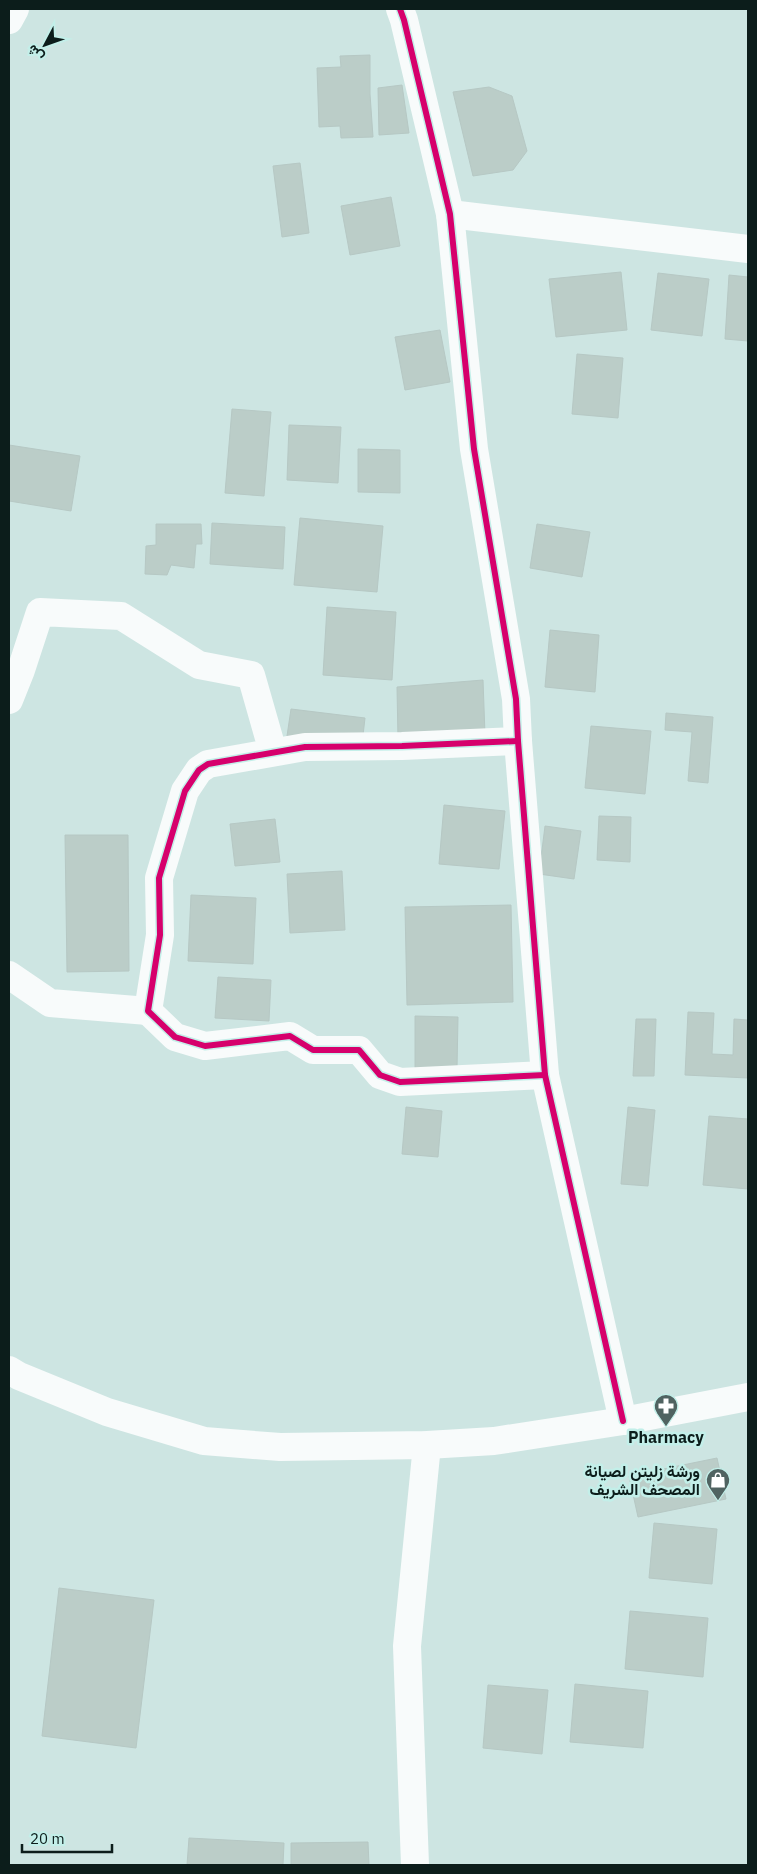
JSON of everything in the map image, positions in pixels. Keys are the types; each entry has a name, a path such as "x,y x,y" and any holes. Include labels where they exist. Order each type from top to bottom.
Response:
{"street":[{"path":"9,20 15,9"},
{"path":"400,9 450,214 474,449 516,699 544,1075 623,1421"},
{"path":"450,214 748,249"},
{"path":"9,700 40,612 121,616 199,665 251,675 274,752"},
{"path":"148,1011 160,935 159,878 185,791 199,770 208,764 305,747 402,746 518,740"},
{"path":"9,975 50,1002 148,1011 175,1037 205,1046 290,1036 313,1050 359,1050 380,1075 400,1082 544,1075"},
{"path":"9,1370 19,1376 107,1412 204,1441 280,1447 427,1445 494,1441 623,1421 748,1397"},
{"path":"415,1865 407,1646 427,1445"}],"building":[{"path":"370,55 373,137 341,138 340,126 319,127 317,68 341,67 340,56"},
{"path":"402,85 409,133 379,135 378,88"},
{"path":"489,87 512,96 527,151 513,170 473,176 453,92"},
{"path":"300,163 309,233 282,237 273,166"},
{"path":"391,197 400,246 350,255 341,206"},
{"path":"621,272 627,330 556,337 549,279"},
{"path":"658,273 709,279 702,336 651,330"},
{"path":"729,275 748,277 748,341 725,339"},
{"path":"440,330 450,382 405,390 395,337"},
{"path":"577,354 623,358 618,418 572,414"},
{"path":"232,409 271,412 264,496 225,493"},
{"path":"289,425 341,427 338,483 287,480"},
{"path":"9,445 80,456 71,511 9,501"},
{"path":"358,449 400,450 400,493 358,492"},
{"path":"300,518 383,526 377,592 294,585"},
{"path":"212,523 285,527 283,569 210,564"},
{"path":"156,524 201,524 202,544 196,544 194,568 171,565 167,575 145,574 146,546 156,545"},
{"path":"537,524 590,532 582,577 530,568"},
{"path":"327,607 396,612 392,680 323,675"},
{"path":"550,630 599,635 595,692 545,687"},
{"path":"483,680 485,735 398,739 397,687"},
{"path":"291,709 365,718 362,744 287,736"},
{"path":"666,713 713,717 708,783 688,781 692,732 665,730"},
{"path":"591,726 651,731 645,794 585,788"},
{"path":"444,805 505,811 499,869 439,864"},
{"path":"599,816 631,817 630,862 597,860"},
{"path":"275,819 280,862 235,866 230,824"},
{"path":"545,826 581,831 574,879 539,874"},
{"path":"65,835 128,835 129,971 67,972"},
{"path":"342,871 345,930 290,933 287,874"},
{"path":"191,895 256,898 253,964 188,961"},
{"path":"511,905 513,1002 407,1005 405,907"},
{"path":"218,977 271,980 269,1021 215,1018"},
{"path":"688,1012 714,1013 712,1054 733,1055 734,1019 748,1020 748,1078 685,1075"},
{"path":"415,1016 458,1017 457,1068 415,1068"},
{"path":"636,1019 656,1019 654,1076 633,1076"},
{"path":"406,1107 442,1111 438,1157 402,1154"},
{"path":"628,1107 655,1110 648,1186 621,1184"},
{"path":"709,1116 748,1119 748,1189 703,1185"},
{"path":"717,1458 726,1499 638,1517 629,1476"},
{"path":"654,1523 717,1529 712,1584 649,1578"},
{"path":"59,1588 154,1600 136,1748 42,1736"},
{"path":"630,1611 708,1618 703,1677 625,1669"},
{"path":"575,1684 648,1691 643,1748 570,1742"},
{"path":"488,1685 548,1690 542,1754 483,1748"},
{"path":"189,1838 284,1843 283,1865 187,1865"},
{"path":"368,1842 369,1865 291,1865 291,1843"}],"cycle path":[{"path":"400,9 450,214 474,449 516,699 545,1075 623,1421"},
{"path":"518,741 402,746 305,747 208,764 199,770 185,791 159,878 160,935 148,1011 175,1037 205,1046 290,1036 313,1050 359,1050 380,1075 400,1082 545,1075"}],"place":[{"name":"Pharmacy","path":"666,1427"},
{"name":"ورشة زليتن لصيانة المصحف الشريف","path":"718,1501"}]}
